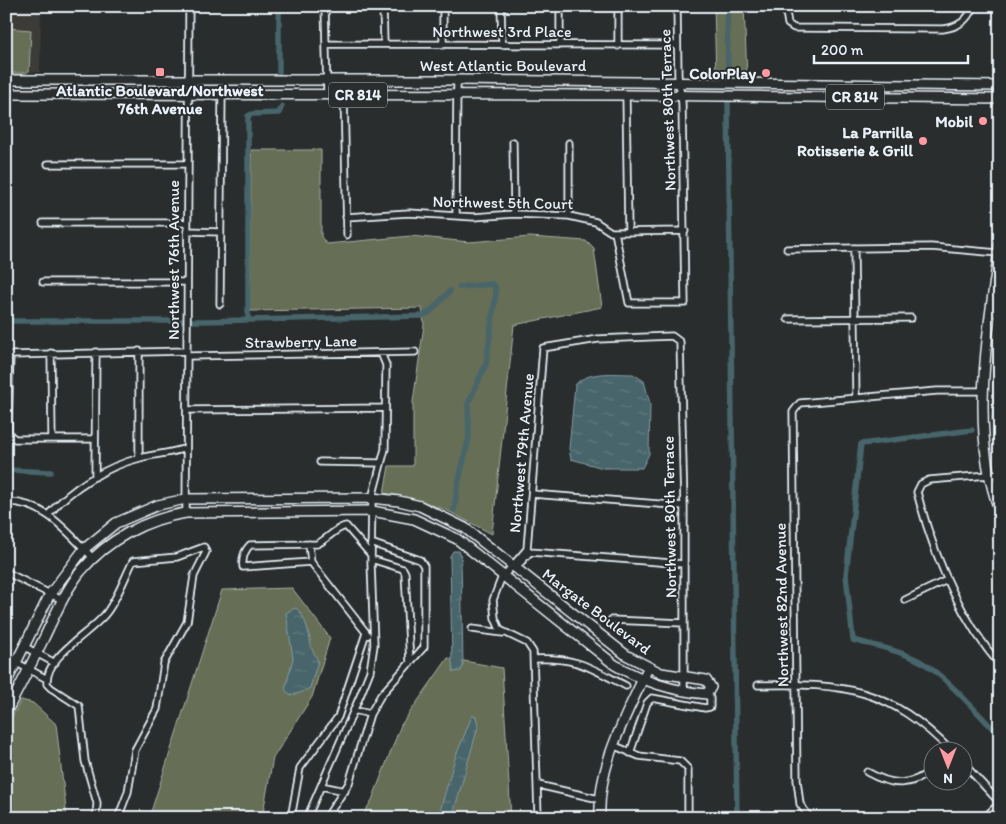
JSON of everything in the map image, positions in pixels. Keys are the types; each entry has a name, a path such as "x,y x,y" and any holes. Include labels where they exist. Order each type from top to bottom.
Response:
{"street":[{"name":"Northwest 76th Avenue","path":"186,513 188,282 186,164 189,6"},
{"path":"325,6 327,94"},
{"path":"383,6 384,44"},
{"path":"443,6 443,45"},
{"path":"501,6 502,45"},
{"path":"560,6 560,46"},
{"path":"618,6 618,46"},
{"name":"Northwest 80th Terrace","path":"615,232 629,303 685,303 682,96 679,82 677,46 677,6"},
{"path":"785,6 788,24 794,28 943,29 952,28 967,19 973,6"},
{"name":"Northwest 3rd Place","path":"326,44 677,46"},
{"name":"West Atlantic Boulevard","path":"6,80 457,80 1000,86"},
{"path":"456,216 457,80"},
{"name":"West Atlantic Boulevard","path":"6,94 626,95 1000,99"},
{"path":"220,304 222,94"},
{"path":"344,94 347,235"},
{"path":"626,95 628,231"},
{"path":"513,142 514,214"},
{"path":"569,143 569,216"},
{"path":"48,164 186,164"},
{"name":"Northwest 5th Court","path":"346,217 408,213 474,217 514,214 569,216 585,218 615,232 685,230"},
{"path":"44,223 186,223"},
{"path":"187,231 220,232"},
{"path":"854,248 856,398 937,391 983,392"},
{"path":"787,249 999,248 983,392 983,424 990,475 1000,512"},
{"path":"43,282 188,282"},
{"path":"788,319 911,318"},
{"name":"Northwest 79th Avenue","path":"505,576 515,567 528,550 543,348 598,339 672,336 680,342"},
{"name":"Northwest 80th Terrace","path":"680,342 686,678 684,692"},
{"path":"139,351 139,458"},
{"name":"Strawberry Lane","path":"52,439 15,439 10,436 8,430 10,355 139,351 187,354 415,352"},
{"path":"94,477 96,352"},
{"path":"51,353 52,439 94,439"},
{"path":"307,818 370,671 374,638 371,557 372,498 385,449 386,366 381,353"},
{"name":"Northwest 82nd Avenue","path":"810,818 800,804 797,780 793,412 800,402 856,398"},
{"path":"187,410 385,408"},
{"path":"49,514 58,503 94,477 139,458 186,448"},
{"path":"320,462 381,463"},
{"path":"1000,474 929,480 921,484 917,492 947,580 978,635 1000,665"},
{"path":"532,494 684,506"},
{"name":"Margate Boulevard","path":"6,683 50,594 84,549 116,523 158,505 186,498 372,498 399,501 439,514 465,528 626,655 648,668 686,678 708,681 711,689 707,694 684,692 643,680 615,665 457,539 414,519 372,511 186,513 158,519 127,533 94,558 81,572 62,600 6,713"},
{"path":"6,502 32,505 49,514 94,558"},
{"path":"312,562 243,567 242,561 245,549 250,545 317,544 326,540 339,527 346,526 371,557 403,570 405,573 410,663"},
{"path":"326,818 345,791 370,714 381,695 424,647 424,566 420,560 371,543"},
{"path":"309,544 312,562 366,633 374,638"},
{"path":"96,818 97,803 84,756 79,706 51,688 47,684 47,679 54,663 107,613 133,561 177,557 200,547 206,549 206,556 194,576 187,622 164,662 157,708 135,750 128,792 118,818"},
{"path":"528,550 684,564"},
{"path":"6,572 62,600"},
{"path":"503,633 494,618 493,600 495,590 505,576"},
{"path":"905,600 947,580"},
{"path":"611,620 684,623"},
{"path":"472,629 503,633 530,646 534,659 538,816"},
{"path":"291,818 300,768 338,717 366,633"},
{"path":"25,647 54,663"},
{"path":"994,658 1000,653"},
{"path":"534,659 572,660 596,669 626,686"},
{"path":"17,663 47,679"},
{"path":"600,818 599,799 601,782 648,668"},
{"path":"758,685 838,686 880,698 916,718 942,742"},
{"path":"630,752 647,703 652,698 705,708 710,707 710,698 707,694"},
{"path":"354,710 370,714"},
{"path":"615,746 638,756 680,762 685,765 688,769 688,818"},
{"path":"867,772 883,781 902,783 924,776"},
{"path":"974,775 1000,803 984,818"},
{"path":"538,785 599,799"},
{"path":"321,786 345,791"}],"shaded area":[{"path":"6,6 41,6 40,72 6,72"}],"green space":[{"path":"714,6 744,6 747,76 716,77"},
{"path":"6,28 31,30 29,71 26,73 6,73"},
{"path":"251,150 321,150 321,237 327,244 411,236 469,242 530,237 586,241 594,249 602,307 514,325 492,534 446,510 411,498 384,493 389,466 413,466 413,402 424,325 422,308 250,311"},
{"path":"1000,309 1000,422 992,422 994,359"},
{"path":"292,588 330,638 312,697 273,758 262,818 149,818 222,590"},
{"path":"448,658 502,668 511,818 361,818 372,800 401,725"},
{"path":"21,700 33,703 56,724 67,818 6,818 6,729"}],"water":[{"path":"633,374 644,381 650,404 649,454 642,468 603,468 571,459 569,449 575,385 580,380 594,375"},
{"path":"453,551 459,551 461,556 463,666 461,671 453,672 450,556"},
{"path":"295,608 302,614 318,661 310,688 291,695 285,690 293,658 286,613"},
{"path":"472,716 476,716 478,727 452,818 438,818 455,758"}],"waterway":[{"path":"279,6 279,72"},
{"path":"727,6 728,76"},
{"path":"728,103 737,818"},
{"path":"248,319 248,116 252,114 279,113 282,106"},
{"path":"454,510 469,437 468,404 486,364 496,293 495,287 492,284 459,287"},
{"path":"6,321 202,321 422,316 430,312 450,291"},
{"path":"972,430 861,444 846,575 853,640 895,651 920,661 941,676 1000,736"},
{"path":"6,470 51,472"}],"place":[{"name":"Atlantic Boulevard/Northwest 76th Avenue","path":"160,72"},
{"name":"ColorPlay","path":"766,73"},
{"name":"Mobil","path":"983,121"},
{"name":"La Parrilla Rotisserie & Grill","path":"923,141"}]}
